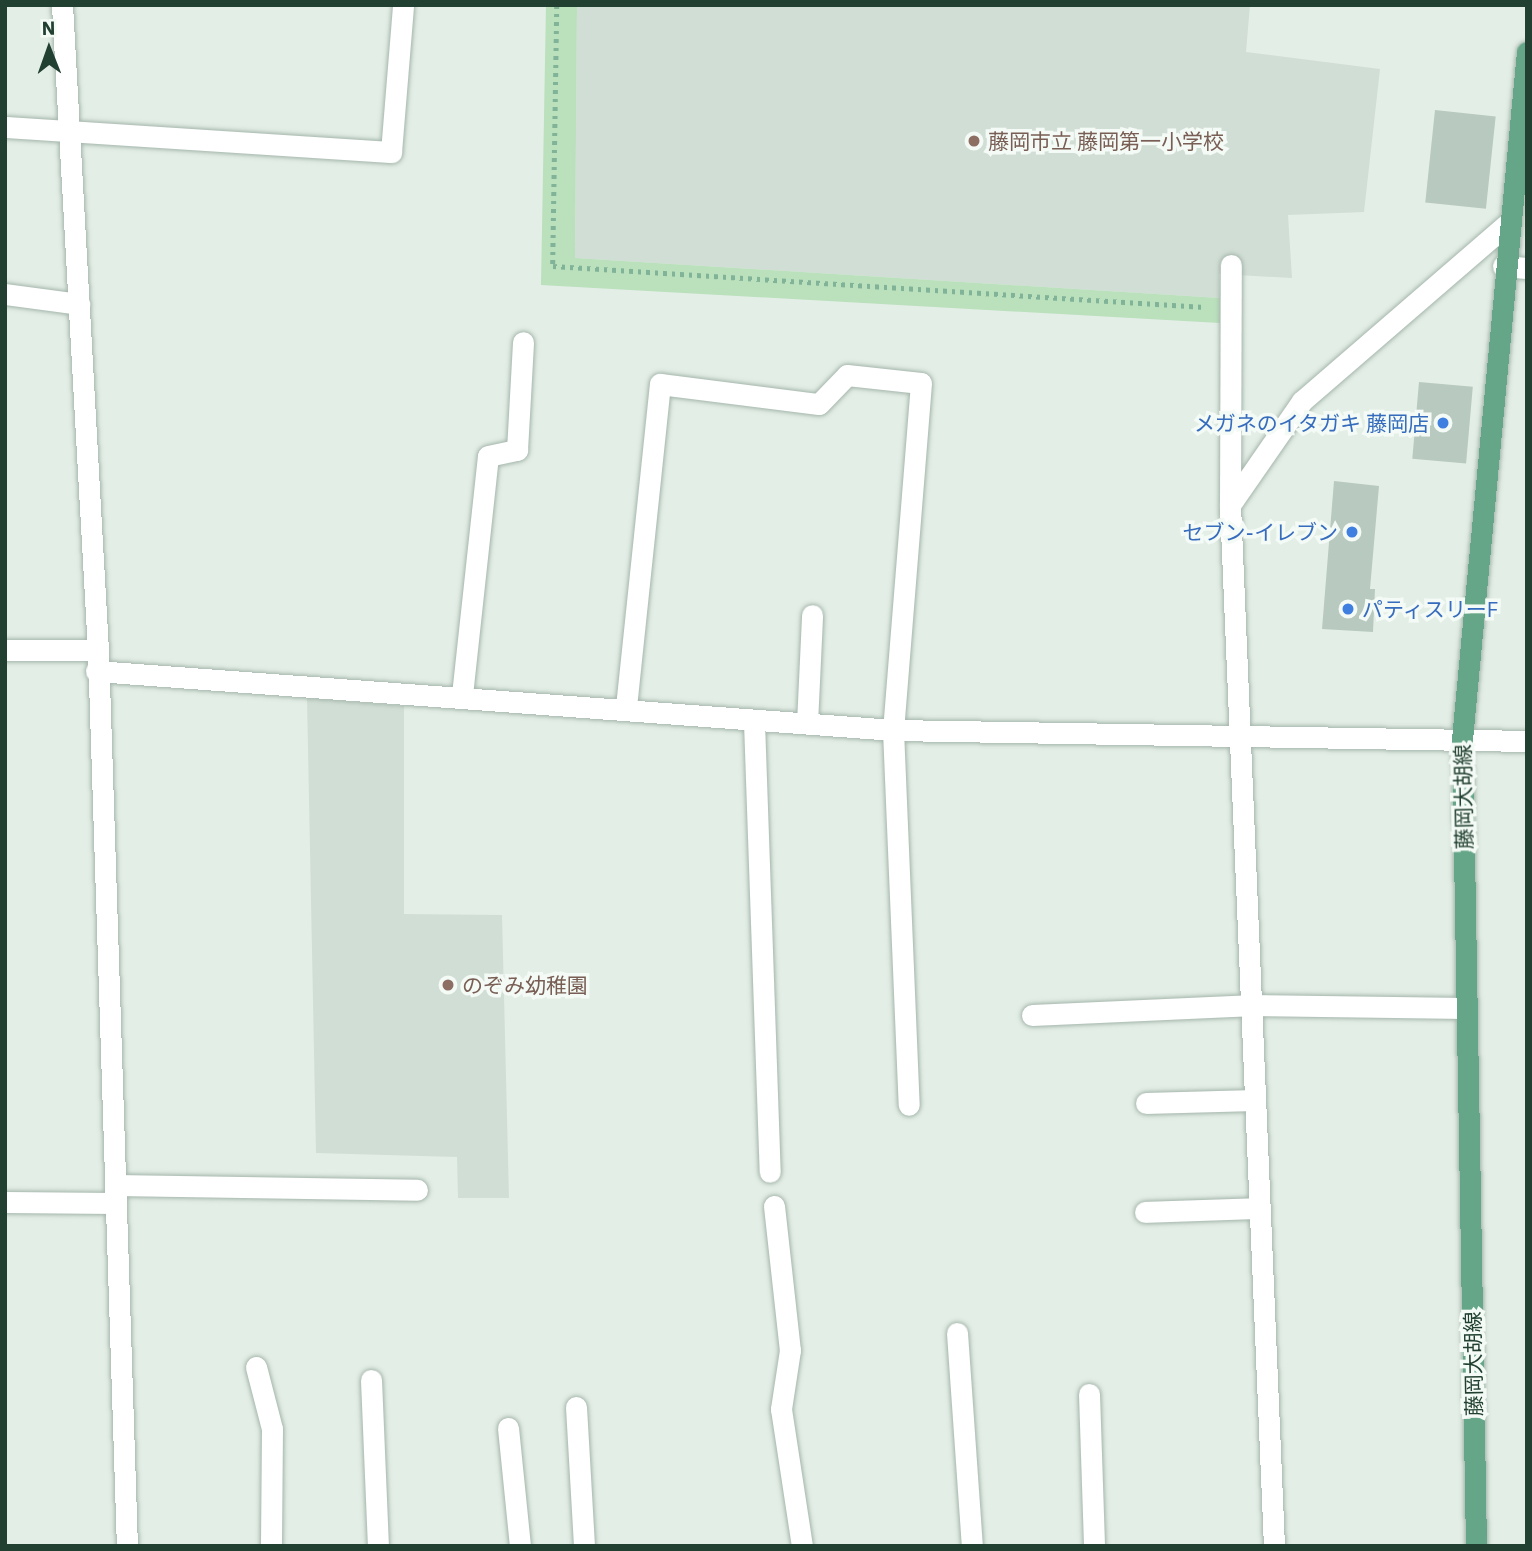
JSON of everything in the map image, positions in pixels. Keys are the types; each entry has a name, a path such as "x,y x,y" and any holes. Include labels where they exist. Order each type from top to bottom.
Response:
{"main road":[{"name":"藤岡大胡線","path":"1476,1546 1462,739 1503,266 1527,52"}],"street":[{"path":"62,5 97,661 127,1546"},
{"path":"5,127 391,152 403,5"},
{"path":"1230,505 1302,401 1508,223"},
{"path":"1231,265 1230,505 1235,740 1275,1546"},
{"path":"1503,266 1527,268"},
{"path":"5,294 79,304"},
{"path":"463,695 488,456 517,450 523,342"},
{"path":"626,707 660,384 819,404 847,375 921,383 893,730 909,1105"},
{"path":"807,723 812,614"},
{"path":"5,650 463,695 626,707 754,722 893,730 1235,740 1527,741"},
{"path":"754,722 770,1172"},
{"path":"1032,1015 1249,1005 1466,1009"},
{"path":"1146,1103 1254,1100"},
{"path":"5,1202 115,1194 417,1190"},
{"path":"774,1206 790,1350 781,1409 803,1546"},
{"path":"1145,1212 1260,1208"},
{"path":"957,1333 972,1546"},
{"path":"256,1367 272,1429 271,1546"},
{"path":"371,1380 378,1546"},
{"path":"1089,1394 1094,1546"},
{"path":"576,1407 584,1546"},
{"path":"508,1428 520,1546"}],"path":[{"path":"557,5 553,267 1230,309"}],"shaded area":[{"name":"藤岡市立 藤岡第一小学校","path":"577,5 1250,5 1246,52 1380,69 1364,212 1288,215 1292,278 1219,274 1220,298 575,258"},
{"path":"307,698 404,706 404,914 502,915 509,1198 458,1198 457,1157 316,1153"}],"green space":[{"path":"546,5 577,5 575,258 1220,298 1220,323 541,285"}],"building":[{"path":"1435,110 1496,116 1486,209 1425,202"},
{"name":"メガネのイタガキ 藤岡店","path":"1419,382 1473,387 1466,463 1412,459"},
{"name":"セブン-イレブン","path":"1334,481 1379,486 1370,589 1375,589 1373,632 1322,629"}],"place":[{"name":"藤岡市立 藤岡第一小学校","path":"974,141"},
{"name":"メガネのイタガキ 藤岡店","path":"1443,423"},
{"name":"セブン-イレブン","path":"1352,532"},
{"name":"パティスリーF","path":"1348,609"},
{"name":"のぞみ幼稚園","path":"448,985"}]}
